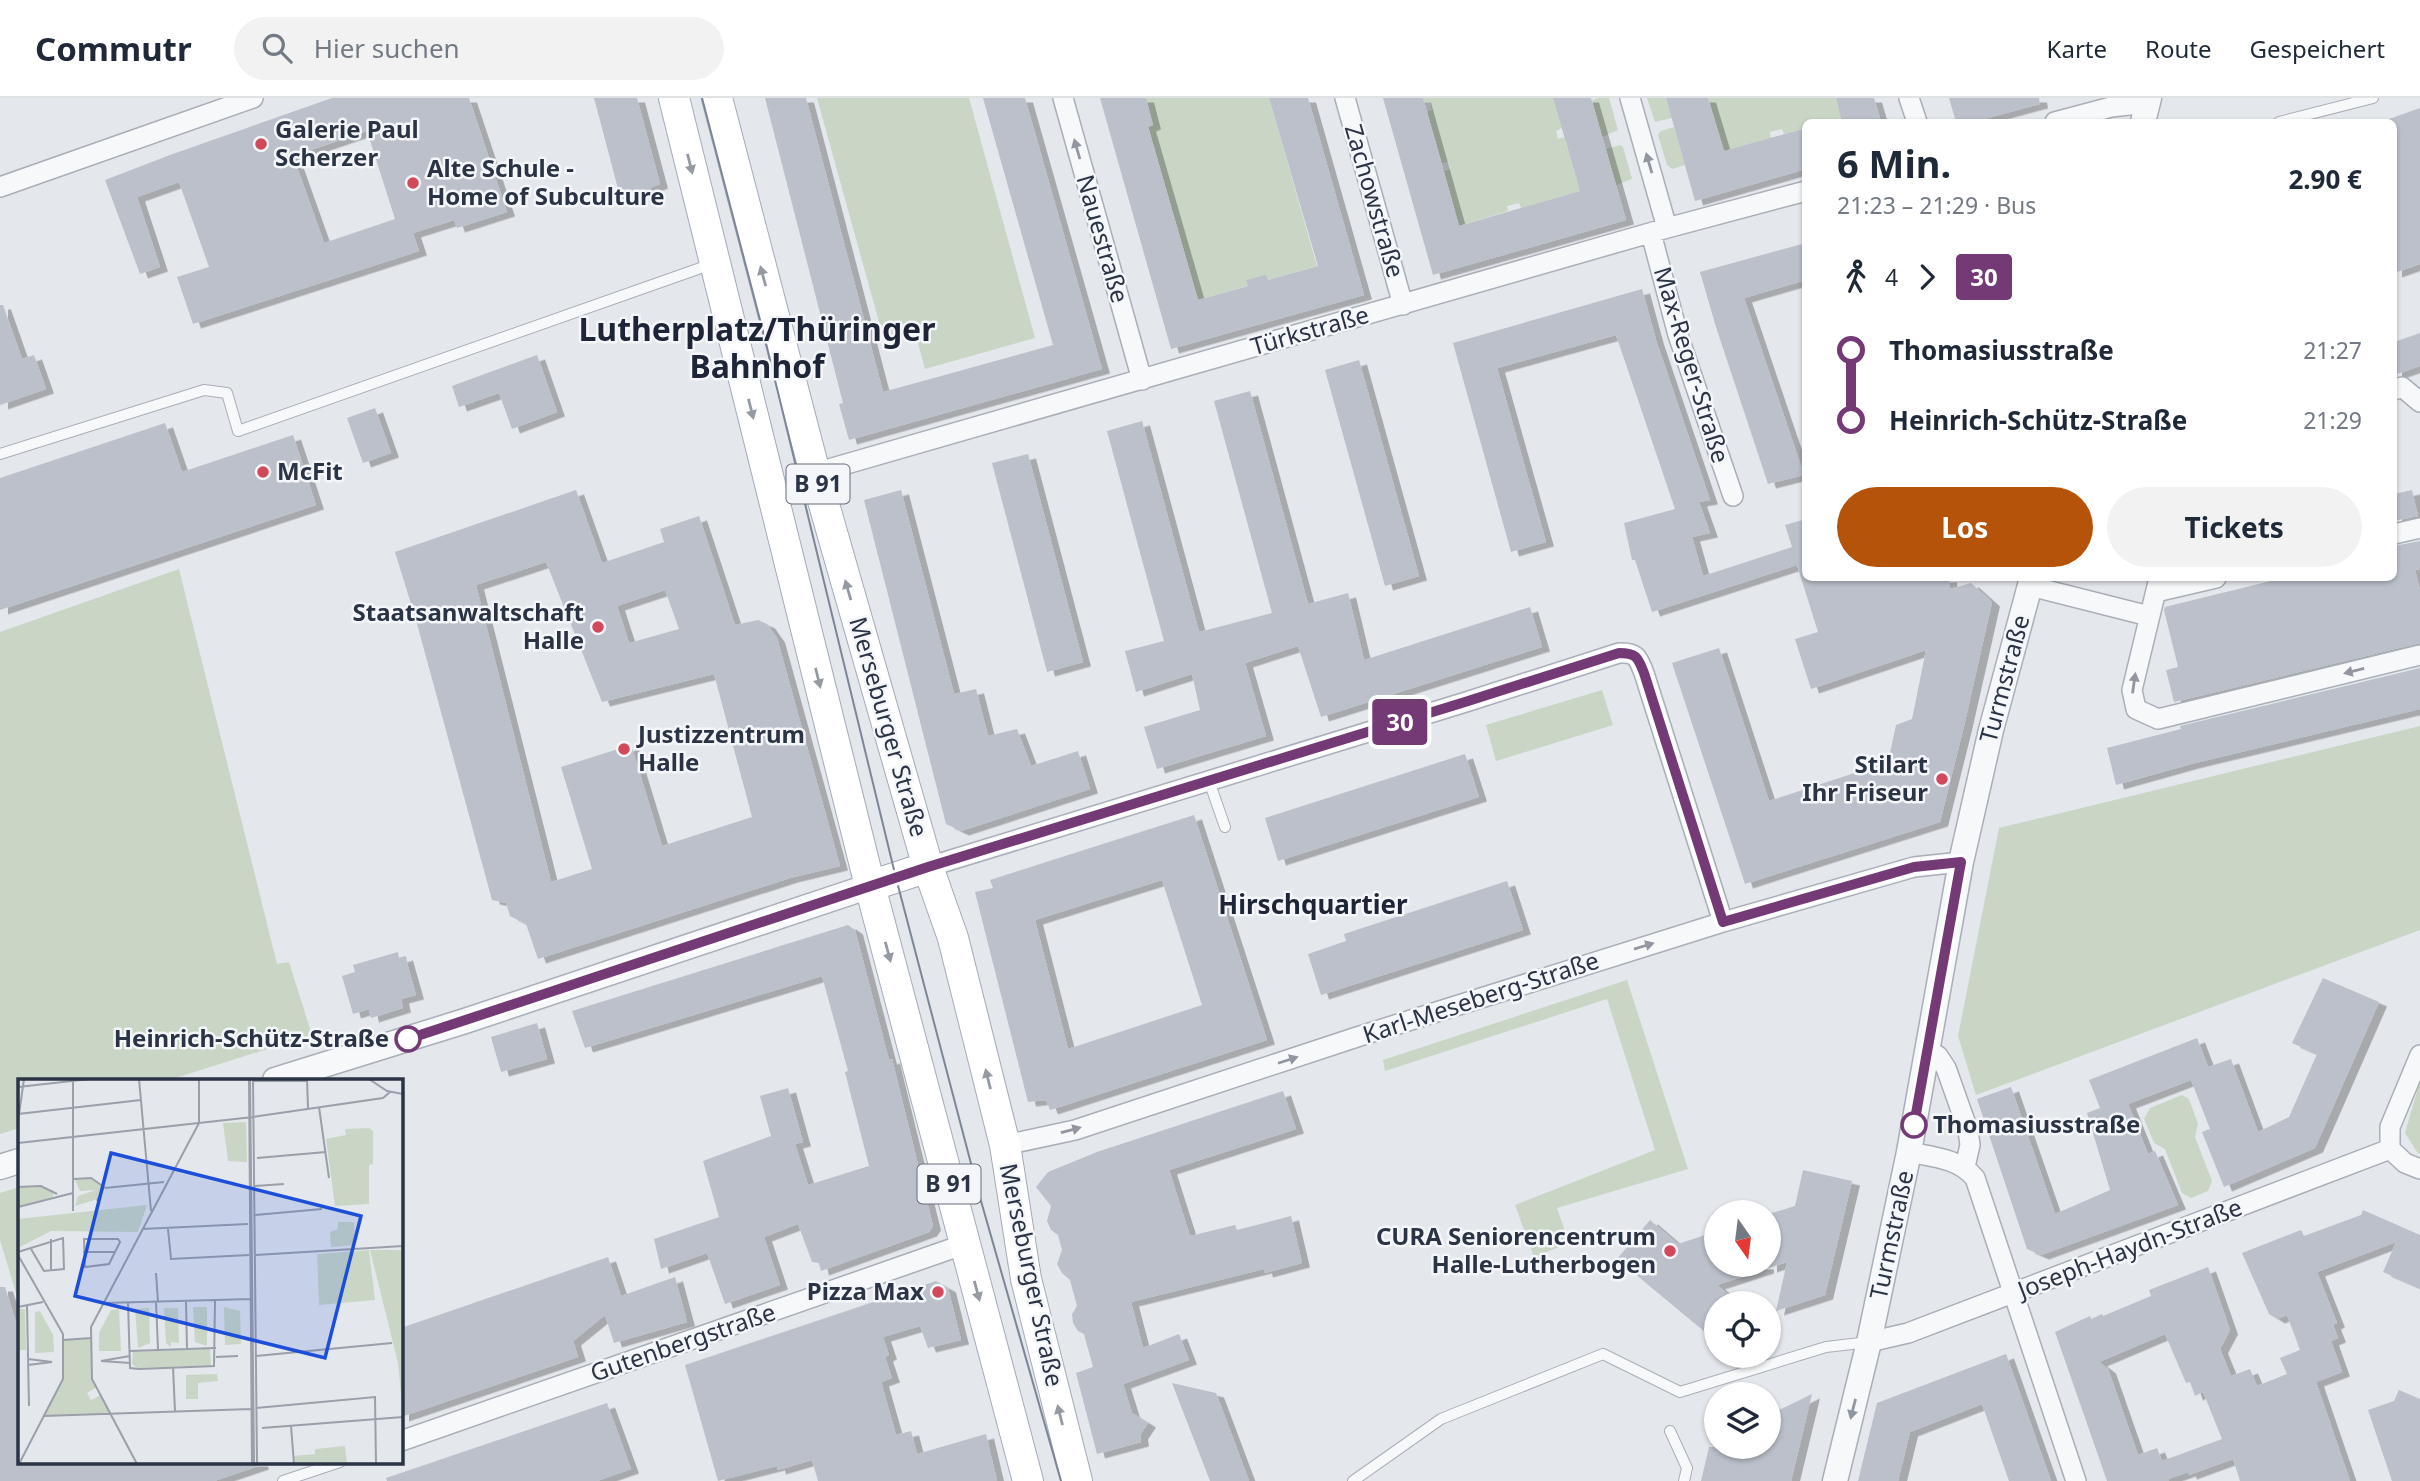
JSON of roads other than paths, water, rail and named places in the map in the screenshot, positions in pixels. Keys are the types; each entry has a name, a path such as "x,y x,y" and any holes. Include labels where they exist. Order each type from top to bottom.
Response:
{"main road":[{"name":"Merseburger Straße","path":"674,98 870,886 1028,1481"},
{"name":"Merseburger Straße","path":"717,98 815,473 928,867 953,938 1005,1146 1026,1279 1077,1481"},
{"path":"870,886 928,867"}],"street":[{"path":"0,187 253,98"},
{"name":"Nauestraße","path":"1063,98 1142,380"},
{"name":"Zachowstraße","path":"1345,98 1403,304"},
{"name":"Max-Reger-Straße","path":"1630,98 1659,230 1678,335 1733,496"},
{"path":"1909,98 1916,119"},
{"path":"2066,119 2111,107 2146,108"},
{"name":"Türkstraße","path":"815,473 1659,230 1802,192"},
{"path":"2397,389 2402,387 2420,402"},
{"path":"2397,533 2420,528"},
{"path":"2191,581 2158,585 2149,616 2132,690 2136,709 2158,719 2420,655"},
{"path":"2031,582 2149,616"},
{"name":"Turmstraße","path":"1835,1481 1869,1342 1909,1152 1961,862 1990,730 2031,582"},
{"path":"928,867 1619,653 1629,653 1638,658 1644,673 1723,922"},
{"name":"Karl-Meseberg-Straße","path":"1005,1146 1075,1130 1723,922 1914,867 1961,862"},
{"path":"278,1079 465,1021 870,886"},
{"path":"1927,1050 1938,1056 1946,1068 1968,1130 1970,1144 1965,1167"},
{"path":"2420,1055 2390,1127 2390,1149 2405,1163 2420,1169"},
{"name":"Joseph-Haydn-Straße","path":"1869,1342 1908,1334 2390,1149"},
{"path":"1909,1152 1952,1161 1965,1167 1975,1178 2076,1481"},
{"path":"0,1167 18,1161"},
{"name":"Gutenbergstraße","path":"402,1441 965,1244"}],"lane":[{"path":"2291,119 2373,98"},
{"path":"0,454 204,390 227,393 238,431 715,263"},
{"path":"1209,781 1225,827"},
{"path":"1353,1481 1441,1419 1603,1354 1680,1392 1826,1347 1869,1342"},
{"path":"1670,1432 1687,1468 1684,1481"},
{"path":"283,1481 334,1464"}],"tram line":[{"path":"702,98 765,339 896,878 979,1194 1061,1481"}],"place":[{"name":"Galerie Paul Scherzer","path":"261,144"},
{"name":"Alte Schule - Home of Subculture","path":"413,183"},
{"name":"McFit","path":"263,472"},
{"name":"Staatsanwaltschaft Halle","path":"598,627"},
{"name":"Justizzentrum Halle","path":"624,749"},
{"name":"Stilart Ihr Friseur","path":"1942,779"},
{"name":"Heinrich-Schütz-Straße","path":"408,1039"},
{"name":"Thomasiusstraße","path":"1914,1125"},
{"name":"CURA Seniorencentrum Halle-Lutherbogen","path":"1670,1251"},
{"name":"Pizza Max","path":"938,1292"}],"district":[{"name":"Lutherplatz/Thüringer Bahnhof","path":"757,348"},
{"name":"Hirschquartier","path":"1313,905"}]}
